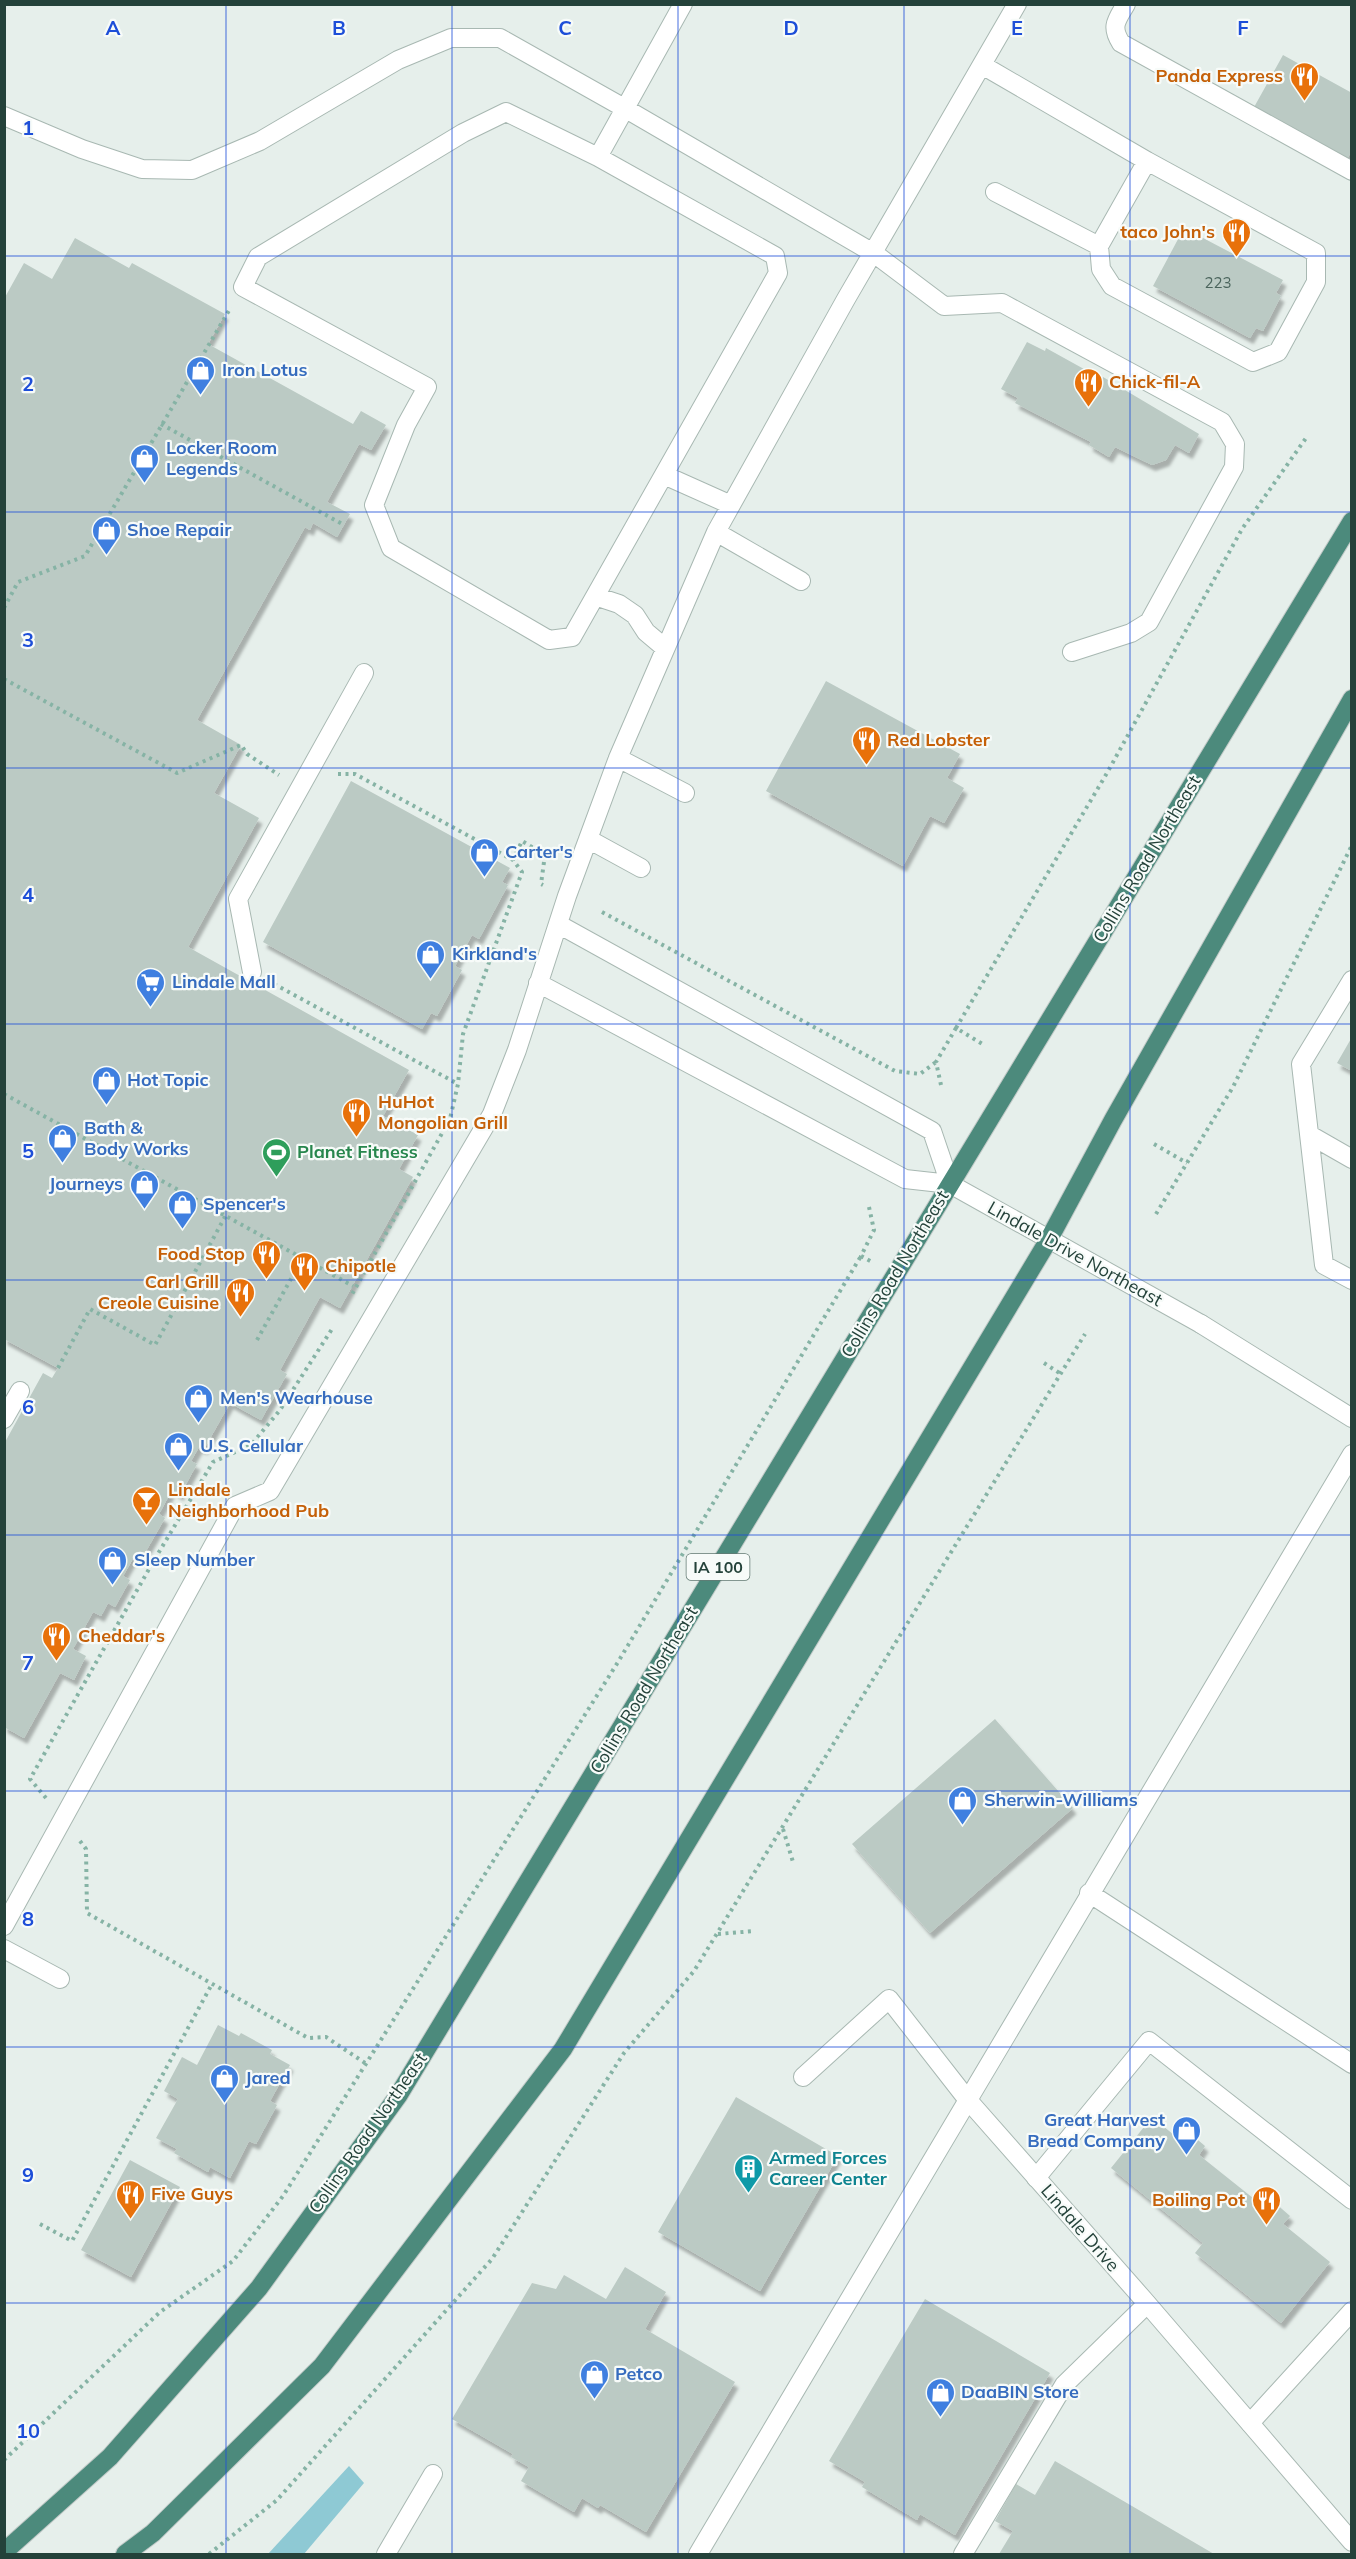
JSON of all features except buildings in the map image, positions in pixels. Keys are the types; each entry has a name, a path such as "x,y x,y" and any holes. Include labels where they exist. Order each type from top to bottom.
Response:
{"highway":[{"name":"Collins Road Northeast","path":"4,2552 110,2457 259,2288 398,2096 1352,521"},
{"path":"125,2554 153,2533 322,2366 563,2049 1048,1241 1113,1120 1352,699"}],"street":[{"path":"598,157 683,4"},
{"path":"1126,4 1116,22 1115,33 1121,43 1352,171"},
{"path":"4,1926 235,1506 270,1491 492,1114 517,1050 558,924 618,758 716,532 1014,6"},
{"path":"4,116 82,149 142,169 192,170 260,141 398,60 451,38 500,38 875,254 944,306 1002,303 1222,422 1235,444 1234,467 1149,622 1131,633 1072,652"},
{"path":"982,66 1147,161 1317,253 1316,282 1278,352 1253,362 1112,286 1101,269 1099,246 1147,161"},
{"path":"506,112 598,157 775,256 778,273 572,637 549,640 391,548 374,505 406,424 427,387 243,287 258,256 463,133 506,112"},
{"path":"995,192 1099,246"},
{"path":"664,475 731,506"},
{"path":"716,532 801,581"},
{"path":"595,596 620,604 635,615 646,632 666,648"},
{"path":"252,972 238,899 364,673"},
{"path":"618,758 685,793"},
{"path":"588,839 641,868"},
{"path":"538,983 905,1179 950,1184 932,1131 558,924"},
{"path":"1352,980 1301,1064 1324,1265 1352,1280"},
{"path":"1310,1135 1352,1159"},
{"name":"Lindale Drive Northeast","path":"950,1184 1048,1241 1201,1324 1352,1418"},
{"path":"4,1419 20,1391"},
{"path":"698,2554 1352,1454"},
{"path":"1089,1893 1352,2064"},
{"path":"4,1949 60,1979"},
{"name":"Lindale Drive","path":"803,2078 889,1999 967,2099 1352,2542"},
{"path":"1036,2178 1149,2040 1352,2200"},
{"path":"963,2554 1064,2385 1147,2304"},
{"path":"1250,2423 1352,2311"},
{"path":"386,2554 433,2474"}],"path":[{"path":"4,608 18,582 85,556 243,287"},
{"path":"161,424 344,525"},
{"path":"602,912 896,1071 920,1074 936,1062 1107,773 1242,529 1306,438"},
{"path":"4,679 177,772 241,745 247,754 280,775 355,774 513,860 522,841 537,850 544,862 541,884 543,885"},
{"path":"1156,1214 1233,1087 1352,845"},
{"path":"252,972 458,1084"},
{"path":"956,1028 984,1045"},
{"path":"936,1062 941,1085"},
{"path":"4,1095 353,1286"},
{"path":"1154,1144 1187,1163"},
{"path":"4,2460 160,2312 233,2261 283,2196 618,1662 861,1256 874,1230 869,1207"},
{"path":"58,1368 90,1309 155,1345 226,1215"},
{"path":"861,1256 877,1264"},
{"path":"257,1340 302,1259"},
{"path":"209,2554 277,2500 492,2259 624,2052 694,1971 1085,1334"},
{"path":"1044,1363 1061,1374"},
{"path":"783,1828 793,1862"},
{"path":"717,1934 754,1931"},
{"path":"39,2224 72,2241 212,1984"}],"water":[{"path":"349,2466 364,2483 304,2554 268,2554"}],"place":[{"name":"Panda Express","path":"1304,102"},
{"name":"taco John's","path":"1236,258"},
{"name":"Iron Lotus","path":"201,396"},
{"name":"Chick-fil-A","path":"1088,408"},
{"name":"Locker Room Legends","path":"145,484"},
{"name":"Shoe Repair","path":"106,556"},
{"name":"Red Lobster","path":"866,766"},
{"name":"Carter's","path":"484,878"},
{"name":"Kirkland's","path":"431,980"},
{"name":"Lindale Mall","path":"151,1008"},
{"name":"Hot Topic","path":"106,1106"},
{"name":"HuHot Mongolian Grill","path":"357,1138"},
{"name":"Bath & Body Works","path":"63,1164"},
{"name":"Planet Fitness","path":"276,1178"},
{"name":"Journeys","path":"144,1210"},
{"name":"Spencer's","path":"182,1230"},
{"name":"Food Stop","path":"266,1280"},
{"name":"Chipotle","path":"304,1292"},
{"name":"Carl Grill Creole Cuisine","path":"240,1318"},
{"name":"Men's Wearhouse","path":"199,1424"},
{"name":"U.S. Cellular","path":"179,1472"},
{"name":"Lindale Neighborhood Pub","path":"147,1526"},
{"name":"Sleep Number","path":"113,1586"},
{"name":"Cheddar's","path":"57,1662"},
{"name":"Sherwin-Williams","path":"963,1826"},
{"name":"Jared","path":"224,2104"},
{"name":"Great Harvest Bread Company","path":"1186,2156"},
{"name":"Armed Forces Career Center","path":"748,2194"},
{"name":"Five Guys","path":"130,2220"},
{"name":"Boiling Pot","path":"1266,2226"},
{"name":"Petco","path":"594,2400"},
{"name":"DaaBIN Store","path":"940,2418"}]}
